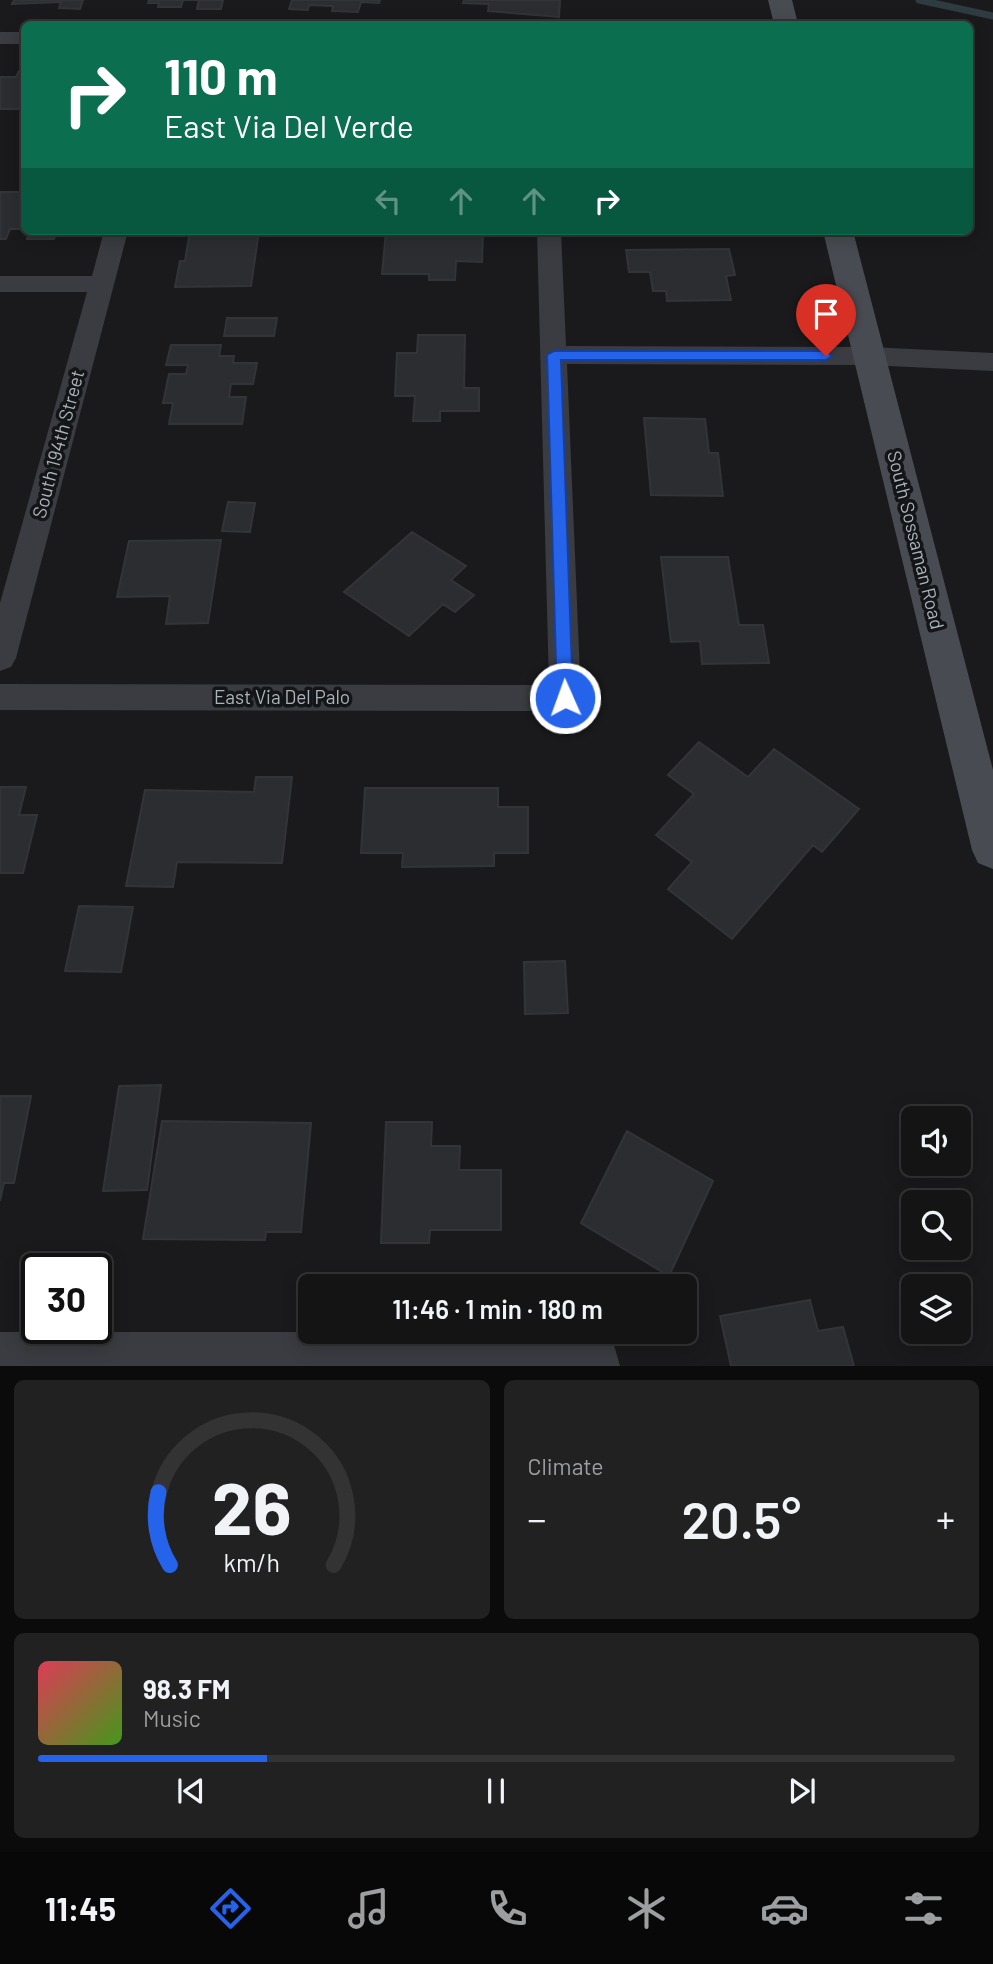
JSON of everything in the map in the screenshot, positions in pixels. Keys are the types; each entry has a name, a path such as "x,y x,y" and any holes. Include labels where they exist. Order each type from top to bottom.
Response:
{"main road":[{"path":"780,0 785,21"},
{"name":"South Sossaman Road","path":"839,235 993,850"}],"street":[{"path":"0,38 21,38"},
{"name":"South 194th Street","path":"0,658 115,235"},
{"path":"549,235 554,355 869,356 993,362"},
{"path":"0,284 102,284"},
{"name":"East Via Del Palo","path":"0,697 565,698 554,355"},
{"path":"0,1353 598,1359"}],"building":[{"path":"14,0 83,0 80,9 59,8 61,2 12,4"},
{"path":"149,0 183,0 181,7 158,7 159,3 148,3"},
{"path":"199,0 223,0 221,9 197,9"},
{"path":"292,0 380,0 379,3 361,2 358,12 332,11 333,6 309,5 308,10 289,9"},
{"path":"464,0 560,0 559,17 488,11 489,4 463,3"},
{"path":"21,71 21,109 0,109 0,77 16,77"},
{"path":"0,192 21,192 21,229 10,229 6,239 0,239"},
{"path":"28,235 56,235 54,239 27,239"},
{"path":"189,235 258,235 251,286 175,287 180,261 185,261"},
{"path":"386,235 483,235 482,262 456,261 455,280 429,280 429,274 382,274"},
{"path":"729,249 735,275 726,276 731,300 667,301 666,291 653,291 650,272 629,272 626,250"},
{"path":"227,318 277,318 274,336 224,336"},
{"path":"418,335 465,335 464,388 479,388 479,411 440,411 440,421 413,421 415,396 395,396 397,353 417,353"},
{"path":"171,345 221,345 219,356 234,356 233,363 257,363 253,384 231,384 229,397 246,397 242,424 169,424 173,403 163,403 169,374 186,374 188,365 166,365"},
{"path":"644,418 705,419 709,453 718,453 723,496 651,495"},
{"path":"228,502 255,503 250,532 222,531"},
{"path":"412,532 466,566 451,580 474,595 455,612 443,604 409,636 344,592"},
{"path":"221,540 208,623 166,624 170,596 117,597 129,541"},
{"path":"661,557 728,557 739,625 763,625 769,663 702,664 700,641 671,642"},
{"path":"699,742 748,777 774,749 859,809 822,852 813,845 732,939 668,889 692,862 656,835 694,794 668,775"},
{"path":"256,777 292,777 282,863 177,862 173,887 126,886 145,790 254,792"},
{"path":"0,787 26,787 19,815 37,815 23,873 0,873"},
{"path":"365,788 498,788 498,807 528,807 528,853 494,853 494,866 402,867 403,853 361,853"},
{"path":"79,906 133,907 121,972 65,971"},
{"path":"565,961 568,1013 525,1014 524,962"},
{"path":"161,1085 147,1190 103,1191 119,1086"},
{"path":"0,1096 31,1096 14,1183 4,1183 0,1201"},
{"path":"162,1121 311,1123 301,1232 266,1232 265,1240 143,1239"},
{"path":"386,1122 432,1122 431,1146 460,1146 459,1170 501,1170 501,1230 430,1230 429,1243 381,1243"},
{"path":"627,1131 713,1181 670,1274 666,1274 581,1223"},
{"path":"810,1300 818,1331 843,1327 854,1366 731,1366 720,1316"}],"waterway":[{"path":"919,0 993,16"}],"route":[{"path":"565,698 554,355 826,356"}]}
